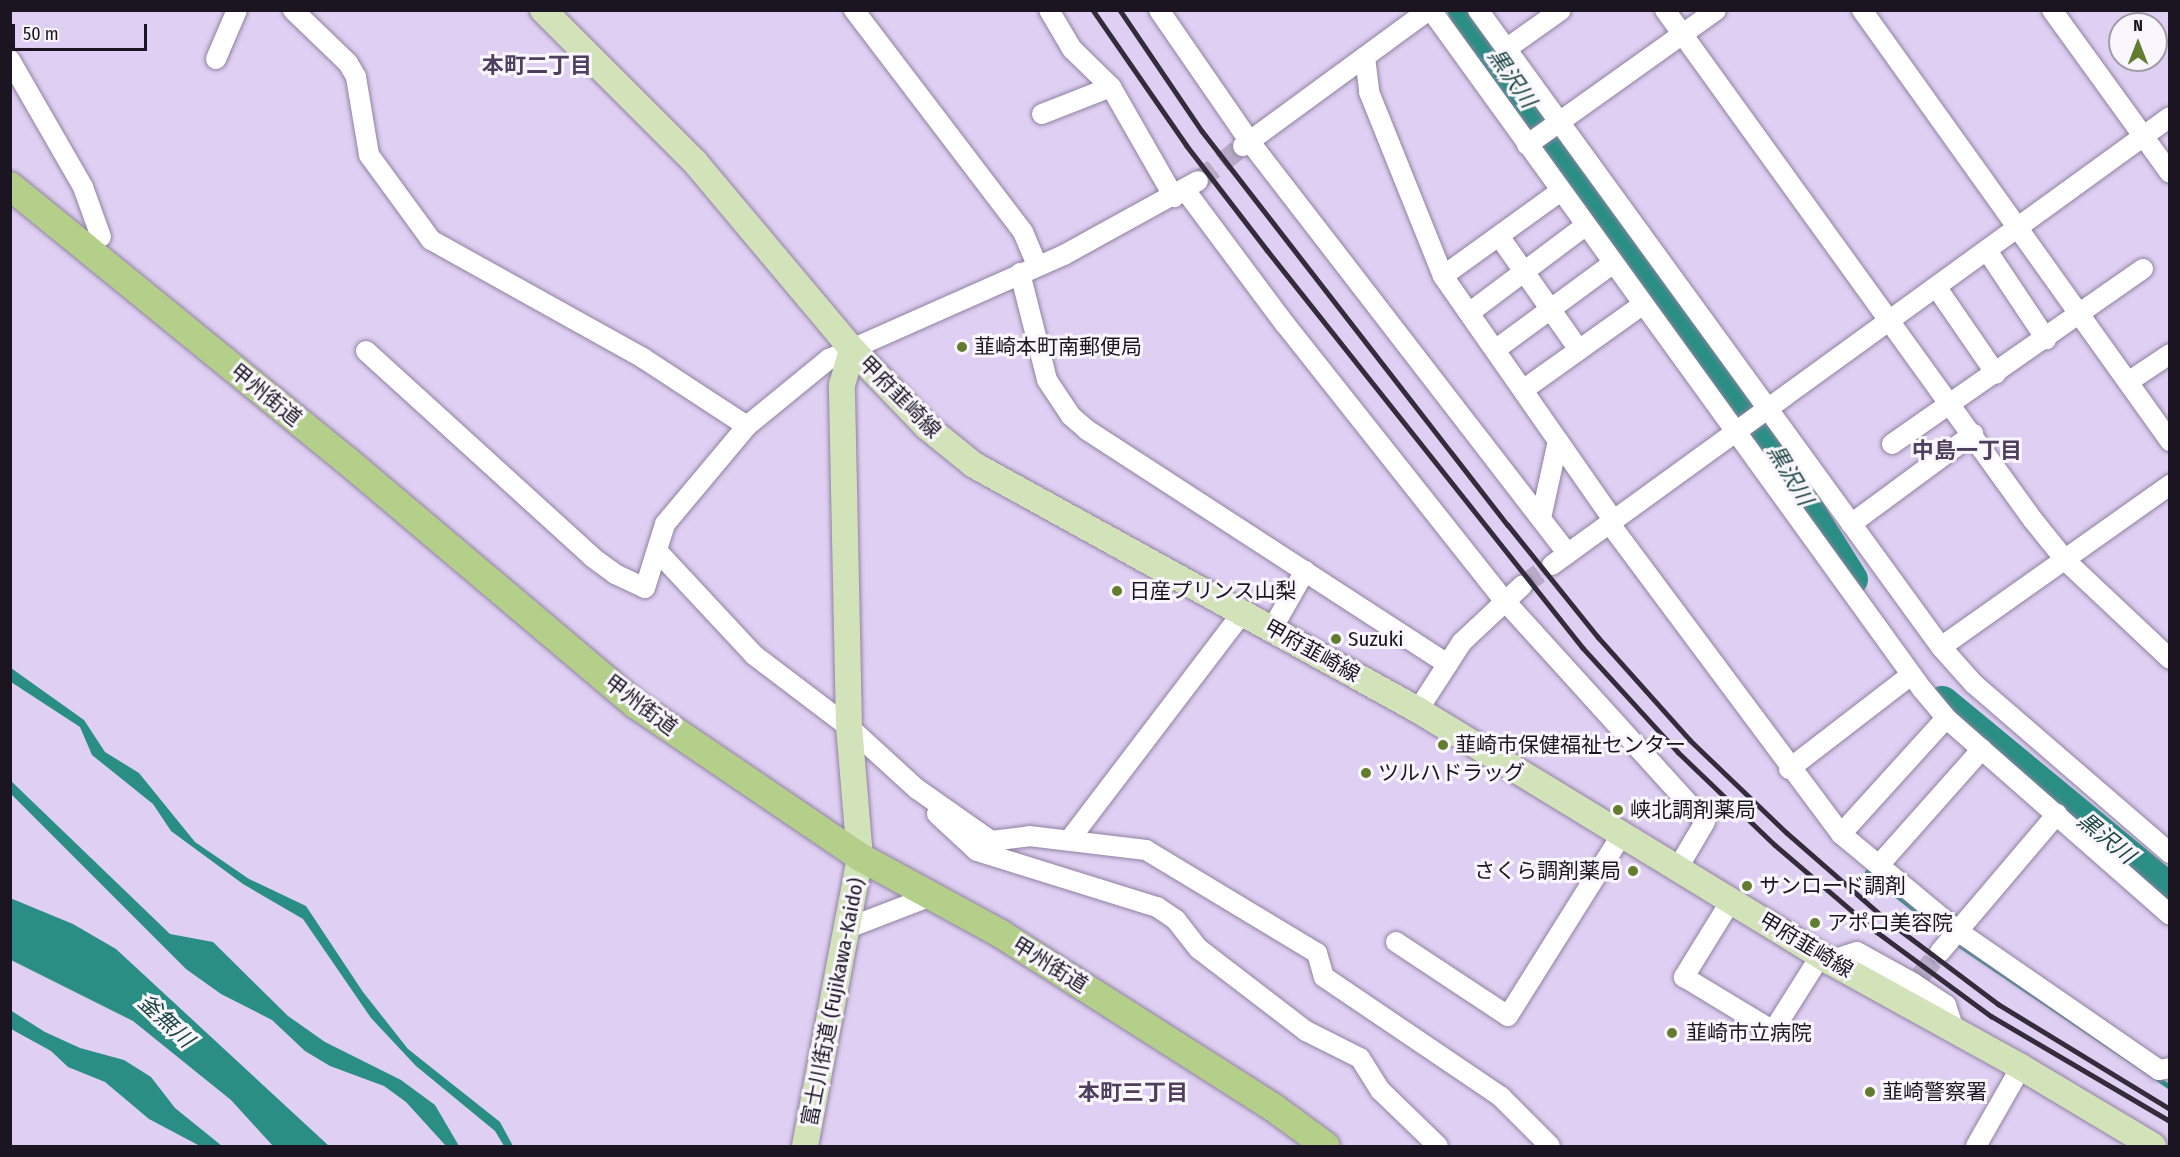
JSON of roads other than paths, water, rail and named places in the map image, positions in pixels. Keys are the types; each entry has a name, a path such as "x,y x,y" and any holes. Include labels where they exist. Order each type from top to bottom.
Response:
{"highway":[{"name":"甲州街道","path":"10,186 345,459 635,704 860,857 934,895 1136,1019 1326,1146"}],"main road":[{"name":"甲府韮崎線","path":"543,10 695,162 852,349 927,427 974,465 1418,710 1679,866 1825,958 2021,1067 2153,1146"},
{"name":"富士川街道 (Fujikawa-Kaido)","path":"805,1146 860,857 849,728 842,385 852,349"}],"street":[{"path":"216,58 237,10"},
{"path":"293,10 348,63 356,77 369,155 431,240 643,358 747,426"},
{"path":"854,10 1023,232 1047,381 1071,416 1448,664"},
{"path":"1049,10 1072,49 1111,87 1285,324 1504,600 1705,822 1679,866"},
{"path":"1159,10 1246,144 1541,518 1560,559 1988,252 2169,117"},
{"path":"1246,144 1430,10 1735,434 1911,675 1946,718 2169,915"},
{"path":"1478,10 1941,647 1974,684 2169,853"},
{"path":"1506,49 1561,10"},
{"path":"1665,10 2066,561 2169,659"},
{"path":"1527,145 1716,10"},
{"path":"1863,10 2169,441"},
{"path":"2052,10 2169,173"},
{"path":"1365,57 1369,92 1443,276 1612,522 1789,769 1841,834 1959,932 2159,1070 2169,1068"},
{"path":"10,60 82,187 101,237"},
{"path":"1042,114 1111,87"},
{"path":"366,351 615,574 645,588 659,553 666,524 747,426 829,359 1028,269 1186,189"},
{"path":"1443,276 1561,191"},
{"path":"1469,313 1585,226"},
{"path":"1499,236 1579,350"},
{"path":"1988,252 2046,339"},
{"path":"1495,350 1612,264"},
{"path":"1892,444 2081,315 2143,269"},
{"path":"1937,288 1996,374"},
{"path":"1523,390 1642,306"},
{"path":"2128,382 2169,354"},
{"path":"1851,524 1973,434"},
{"path":"1541,518 1558,441"},
{"path":"1941,647 2066,561 2169,485"},
{"path":"659,553 754,655 849,728 917,789 992,841 1029,836 1070,839 1146,850 1317,953 1324,976 1501,1097 1550,1146"},
{"path":"1272,629 1305,572"},
{"path":"1418,710 1462,642 1504,600 1523,585"},
{"path":"1070,839 1242,613"},
{"path":"1789,769 1911,675"},
{"path":"1841,834 1946,718"},
{"path":"1879,865 1982,749"},
{"path":"917,789 932,809 977,851 1157,907 1176,920 1199,949 1306,1031 1360,1058 1381,1091 1438,1146"},
{"path":"1940,952 2057,814"},
{"path":"1396,942 1508,1016 1622,834"},
{"path":"848,928 934,895"},
{"path":"1732,899 1684,977 1773,1031 1825,958 1857,952 1917,979 1946,1005 1954,1030"},
{"path":"1976,1146 2021,1067"},
{"path":"1501,1097 1509,1092 1562,1146"}],"water":[{"path":"11,668 84,720 105,752 139,773 195,842 249,879 306,906 363,992 408,1049 500,1122 513,1146 504,1146 495,1131 416,1066 371,1018 303,919 243,884 171,831 153,804 92,755 80,727 11,682"},
{"path":"10,780 170,934 213,942 288,1016 325,1042 401,1080 435,1105 459,1146 446,1146 406,1102 384,1086 330,1066 305,1051 272,1020 221,994 186,969 11,794"},
{"name":"釜無川","path":"10,898 73,924 116,949 329,1146 273,1146 231,1100 133,1021 11,960"},
{"path":"10,1010 45,1032 80,1048 124,1060 151,1077 175,1108 222,1146 200,1146 149,1119 105,1082 68,1067 51,1051 11,1029"}],"waterway":[{"name":"黒沢川","path":"1464,10 1780,455 1809,512 1851,579"},
{"name":"黒沢川","path":"1942,702 2170,890"},
{"path":"1867,872 1948,936"},
{"path":"1955,942 2170,1087"}],"tunnel":[{"path":"1198,181 1243,146"},
{"path":"1523,585 1552,565"},
{"path":"1920,976 1940,952"}],"railway":[{"path":"1093,10 1187,146 1267,250 1583,648 1678,752 1775,845 1877,932 1991,1016 2170,1121"},
{"path":"1120,10 1202,131 1508,525 1598,637 1690,740 1787,833 1888,921 1998,1004 2170,1109"}],"place":[{"name":"韮崎本町南郵便局","path":"962,347"},
{"name":"日産プリンス山梨","path":"1117,591"},
{"name":"Suzuki","path":"1336,639"},
{"name":"韮崎市保健福祉センター","path":"1443,745"},
{"name":"ツルハドラッグ","path":"1366,773"},
{"name":"峡北調剤薬局","path":"1618,810"},
{"name":"さくら調剤薬局","path":"1633,871"},
{"name":"サンロード調剤","path":"1747,886"},
{"name":"アポロ美容院","path":"1815,923"},
{"name":"韮崎市立病院","path":"1672,1033"},
{"name":"韮崎警察署","path":"1870,1092"}],"district":[{"name":"本町二丁目","path":"537,66"},
{"name":"中島一丁目","path":"1967,451"},
{"name":"本町三丁目","path":"1133,1093"}]}
